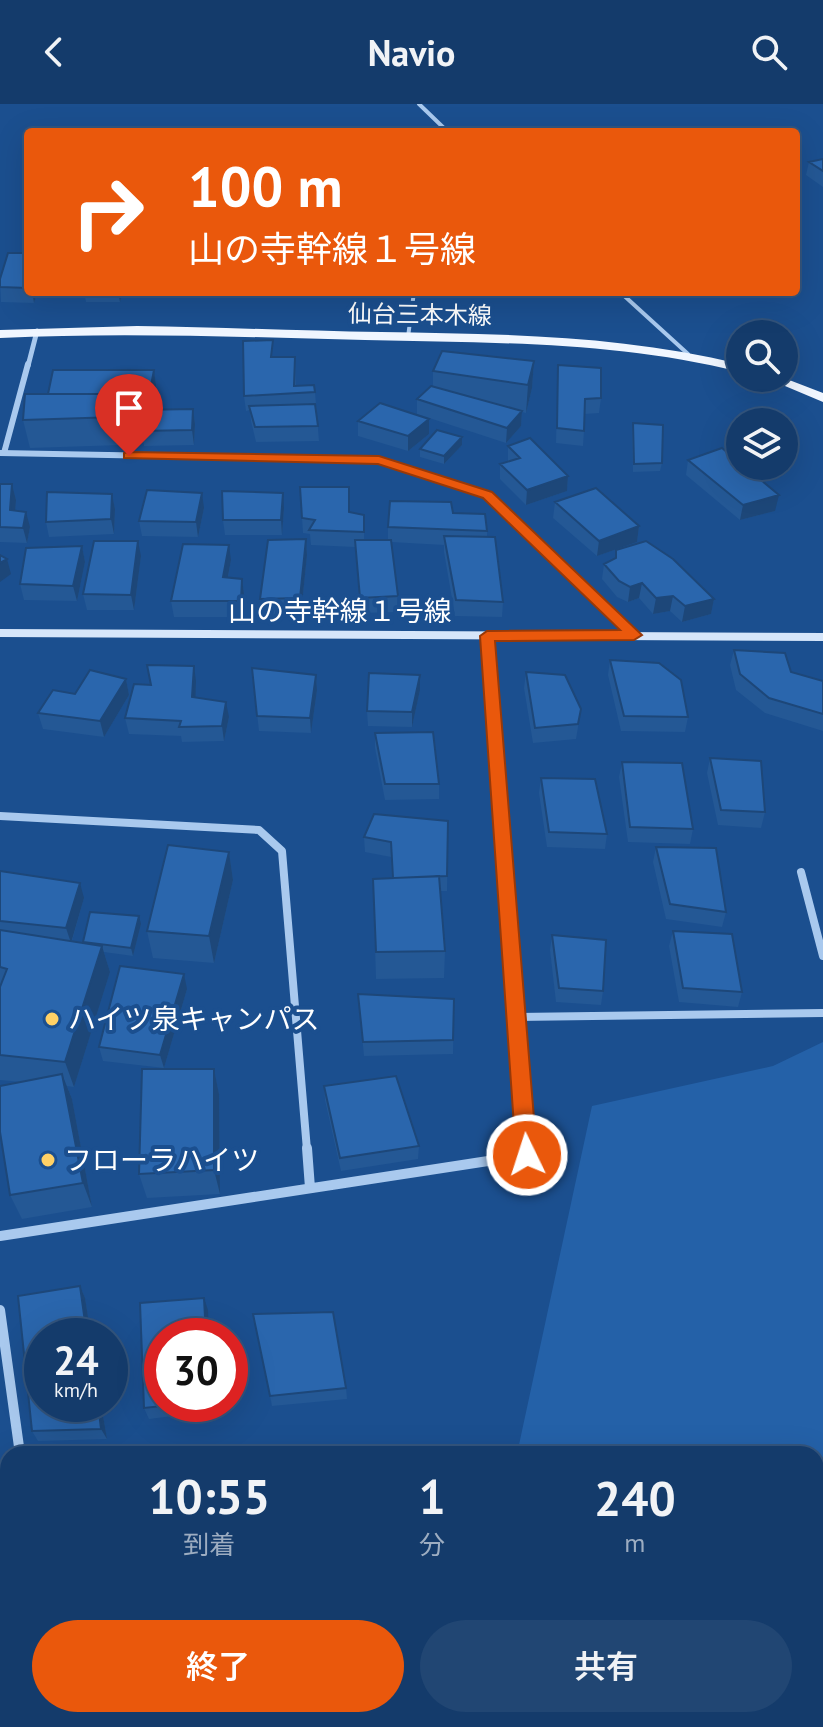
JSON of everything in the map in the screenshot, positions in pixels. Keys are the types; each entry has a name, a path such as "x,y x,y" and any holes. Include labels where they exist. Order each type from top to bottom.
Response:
{"main road":[{"name":"仙台三本木線","path":"0,334 37,331 586,341 688,354 726,364"},
{"path":"798,388 823,398"}],"street":[{"path":"37,331 2,453 379,460 488,495 634,635"},
{"name":"山の寺幹線１号線","path":"0,633 823,637"},
{"path":"0,1236 527,1155 487,636"},
{"path":"0,816 259,830 282,851 310,1188"},
{"path":"801,872 823,956"},
{"path":"517,1017 823,1013"},
{"path":"0,1310 19,1446"}],"lane":[{"path":"419,104 444,128"},
{"path":"408,337 413,296"},
{"path":"624,296 688,354"}],"shaded area":[{"path":"823,1042 823,1446 519,1446 592,1106 773,1066"}],"building":[{"path":"823,159 823,171 809,162"},
{"path":"8,253 24,253 24,288 0,287"},
{"path":"273,340 271,357 295,357 294,386 314,385 315,392 244,396 243,341"},
{"path":"442,351 534,361 528,385 433,371"},
{"path":"558,365 601,368 601,398 585,399 584,431 557,428"},
{"path":"53,370 154,370 149,396 122,396 48,394"},
{"path":"431,386 522,411 507,428 417,399"},
{"path":"25,394 123,394 117,417 23,420"},
{"path":"380,403 429,419 408,436 358,421"},
{"path":"315,404 318,426 255,427 249,406"},
{"path":"193,409 192,430 141,431 139,410"},
{"path":"633,423 663,425 662,463 634,464"},
{"path":"437,430 462,437 444,456 420,449"},
{"path":"530,438 568,476 527,490 500,464 520,458 508,446"},
{"path":"722,448 726,451 726,480 761,480 779,495 743,505 688,460"},
{"path":"0,484 12,484 10,510 26,512 23,528 0,527"},
{"path":"300,487 349,487 349,512 364,515 364,532 309,530 315,520 302,518"},
{"path":"596,488 639,526 599,541 555,502"},
{"path":"147,490 202,493 196,522 139,521"},
{"path":"222,491 283,493 281,520 223,520"},
{"path":"47,492 112,494 111,519 46,522"},
{"path":"390,501 451,502 453,513 485,514 487,531 388,527"},
{"path":"444,536 495,537 503,602 456,600"},
{"path":"306,539 300,598 260,599 268,540"},
{"path":"355,540 391,540 398,596 360,598"},
{"path":"94,541 138,541 131,595 83,594"},
{"path":"646,541 673,559 714,599 685,606 673,596 656,598 642,583 630,587 619,581 604,564 616,558 616,550"},
{"path":"183,544 229,545 223,577 242,579 241,601 171,601"},
{"path":"82,546 73,586 20,584 26,548"},
{"path":"734,650 785,653 791,672 823,681 823,714 769,698 740,674"},
{"path":"610,660 659,663 681,680 688,717 624,716"},
{"path":"147,665 194,666 192,697 226,702 222,726 179,727 181,721 125,718 134,684 151,685"},
{"path":"252,668 316,675 310,718 257,716"},
{"path":"90,670 126,679 100,721 38,713 53,690 75,694"},
{"path":"526,672 565,675 581,709 578,724 535,728"},
{"path":"369,673 420,675 412,712 367,711"},
{"path":"433,732 439,784 385,784 375,733"},
{"path":"710,758 761,761 765,812 721,810"},
{"path":"622,762 682,763 693,829 630,827"},
{"path":"541,778 595,779 607,834 549,832"},
{"path":"374,814 448,821 447,876 393,878 391,842 364,837"},
{"path":"168,845 229,852 209,936 147,931"},
{"path":"656,847 716,848 726,912 670,904"},
{"path":"0,871 80,883 66,928 0,921"},
{"path":"439,876 445,951 376,952 373,879"},
{"path":"90,912 139,916 131,948 83,942"},
{"name":"ハイツ泉キャンパス","path":"0,930 102,946 65,1062 0,1055 0,987 7,969 0,967"},
{"path":"673,931 732,934 742,992 683,988"},
{"path":"552,935 606,940 603,991 559,988"},
{"path":"120,966 184,974 160,1055 99,1047"},
{"path":"358,994 454,999 453,1040 363,1042"},
{"path":"142,1069 214,1069 214,1170 139,1174"},
{"name":"フローラハイツ","path":"62,1074 83,1183 10,1195 0,1132 0,1086"},
{"path":"396,1076 419,1146 340,1158 324,1086"},
{"path":"80,1286 84,1318 24,1318 24,1354 18,1296"},
{"path":"204,1298 205,1318 144,1318 144,1408 140,1303"},
{"path":"333,1312 346,1388 270,1396 253,1314"},
{"path":"31,1422 100,1422 101,1429 32,1431"}],"place":[{"name":"ハイツ泉キャンパス","path":"52,1019"},
{"name":"フローラハイツ","path":"48,1160"}],"route":[{"path":"129,456 379,460 488,495 634,635 487,636 527,1155"}]}
